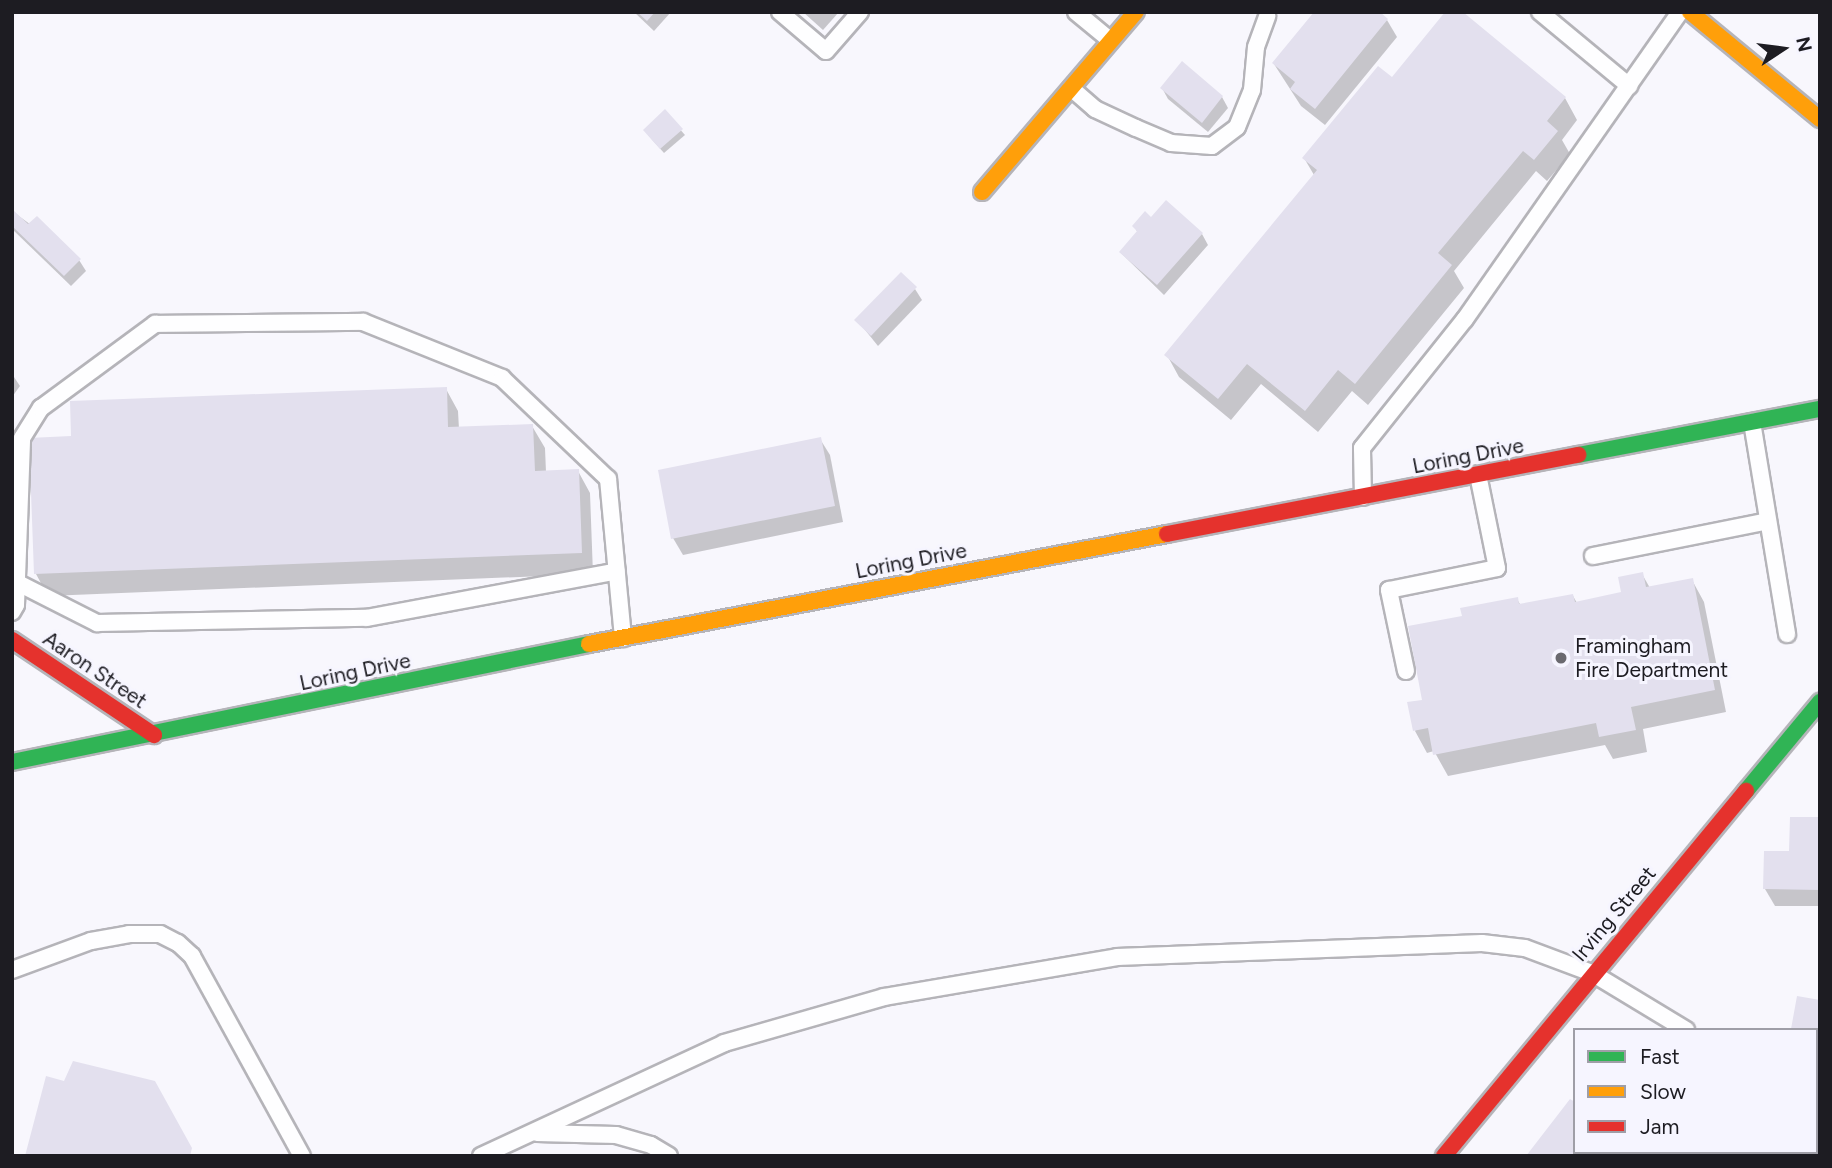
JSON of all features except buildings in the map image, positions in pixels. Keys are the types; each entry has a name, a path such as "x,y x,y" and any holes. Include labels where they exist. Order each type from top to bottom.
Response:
{"street":[{"path":"982,192 1136,12"},
{"path":"1690,12 1820,119"},
{"name":"Loring Drive","path":"12,762 623,638 1820,410"},
{"name":"Aaron Street","path":"12,640 154,735"},
{"name":"Irving Street","path":"1444,1156 1592,973 1820,702"}],"lane":[{"path":"780,12 826,51 860,12"},
{"path":"1076,12 1111,41"},
{"path":"1540,12 1629,86"},
{"path":"1363,497 1362,448 1465,319 1680,12"},
{"path":"1071,88 1095,108 1136,128 1171,142 1212,146 1237,127 1252,90 1256,47 1267,16"},
{"path":"12,612 18,583 22,438 41,408 155,324 363,322 502,378 608,479 623,638"},
{"path":"1752,422 1787,635"},
{"path":"1406,671 1389,590 1497,568 1478,475"},
{"path":"1593,556 1768,521"},
{"path":"18,583 97,623 353,618 617,571"},
{"path":"12,970 104,939 160,933 178,943 192,956 302,1156"},
{"path":"481,1156 724,1043 884,998 1068,963 1163,955 1482,943 1547,954 1592,973 1679,1028"},
{"path":"515,1139 542,1132 579,1130 651,1144 669,1156"}],"traffic: fast":[{"path":"1578,455 1820,409"},
{"path":"12,762 589,644"},
{"path":"1746,791 1820,702"}],"traffic: slow":[{"path":"982,192 1136,12"},
{"path":"1690,12 1820,119"},
{"path":"589,644 1167,534"}],"traffic: jam":[{"path":"1167,534 1578,455"},
{"path":"12,640 154,735"},
{"path":"1444,1156 1746,791"}],"place":[{"name":"Framingham Fire Department","path":"1561,658"}]}
